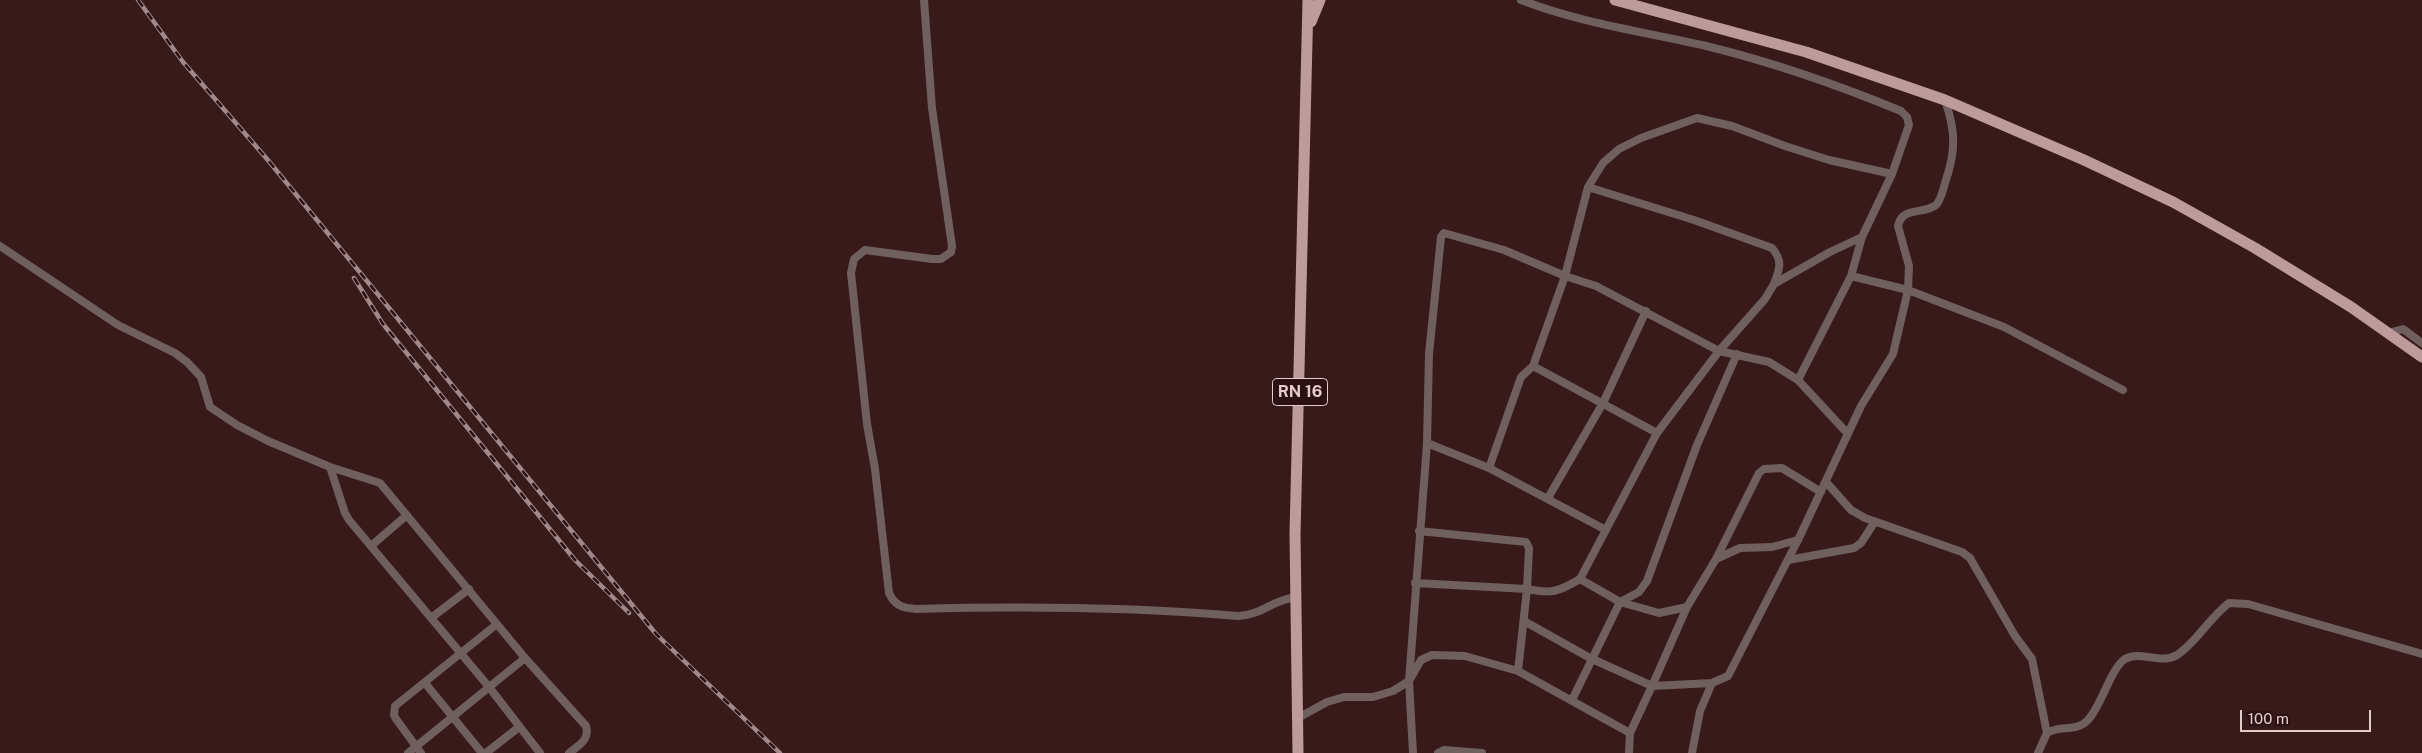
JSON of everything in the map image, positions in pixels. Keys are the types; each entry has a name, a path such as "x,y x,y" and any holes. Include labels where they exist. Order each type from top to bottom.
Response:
{"main road":[{"name":"RN 16","path":"1298,753 1296,719 1296,597 1308,0"},
{"path":"1307,31 1320,0"},
{"path":"1616,0 1806,52 1945,100 2084,160 2173,202 2264,253 2352,307 2422,357"}],"street":[{"path":"924,0 932,108 952,246 951,252 946,257 932,259 865,250 854,259 851,273 867,424 890,593 894,602 904,608 916,609 1033,606 1164,610 1238,616 1258,613 1281,599 1296,597"},
{"path":"1521,0 1563,13 1709,47 1844,88 1901,111 1907,117 1909,125 1892,174 1862,237 1851,276 1798,380"},
{"path":"1524,621 1590,658 1652,686 1712,683 1728,676 1798,540 1861,406 1893,354 1908,290 1909,266 1898,226 1899,219 1904,214 1928,209 1937,204 1941,196 1950,169 1955,141 1954,124 1945,100"},
{"path":"1489,468 1521,377 1533,366 1565,276 1588,187 1603,163 1619,149 1641,138 1697,118 1732,126 1829,160 1892,174"},
{"path":"1415,583 1527,589 1546,593 1556,592 1580,579 1658,433 1719,351 1765,299 1774,284 1781,265 1779,257 1772,248 1694,220 1588,187"},
{"path":"1413,753 1409,681 1427,443 1430,354 1441,237 1444,233 1504,250 1609,292 1719,351 1769,362 1798,380 1848,434"},
{"path":"1774,284 1830,252 1862,237"},
{"path":"0,246 118,325 175,353 187,362 201,377 210,407 237,425 268,441 330,467 380,483 497,624 586,726 588,734 586,740 569,753"},
{"path":"1851,276 1908,290 2004,327 2123,390"},
{"path":"1548,498 1603,403 1646,311"},
{"path":"2388,333 2403,329 2422,343"},
{"path":"1572,700 1590,658 1620,602 1639,592 1647,581 1697,445 1736,354"},
{"path":"1533,366 1658,433"},
{"path":"1427,443 1489,468 1606,530"},
{"path":"330,467 345,513 489,687 540,753"},
{"path":"1629,753 1630,734 1687,607 1716,558 1759,474 1764,469 1772,467 1782,468 1821,492"},
{"path":"1826,482 1851,510 1874,523 1962,552 1970,558 2015,636 2032,659 2047,733 2038,753"},
{"path":"371,546 407,515"},
{"path":"1788,560 1854,548 1861,543 1874,523"},
{"path":"1419,531 1526,542 1529,548 1527,589 1518,671"},
{"path":"1716,558 1740,548 1772,547 1798,540"},
{"path":"1580,579 1620,602 1659,613 1687,607"},
{"path":"431,618 469,589"},
{"path":"2047,733 2085,723 2094,714 2119,664 2126,658 2137,657 2166,660 2178,654 2229,604 2248,604 2422,654"},
{"path":"418,750 396,719 393,710 395,706 497,624"},
{"path":"1296,719 1327,702 1344,697 1373,697 1393,691 1409,681 1422,660 1432,655 1465,656 1518,671 1630,734"},
{"path":"408,753 418,750 489,687 526,658"},
{"path":"424,683 482,753"},
{"path":"1692,753 1700,711 1712,683"},
{"path":"486,753 519,727"},
{"path":"1438,753 1444,750 1482,753"}],"railway":[{"path":"138,0 183,62 267,159 656,634 780,753"},
{"path":"354,278 383,324 575,560 629,613"}]}
